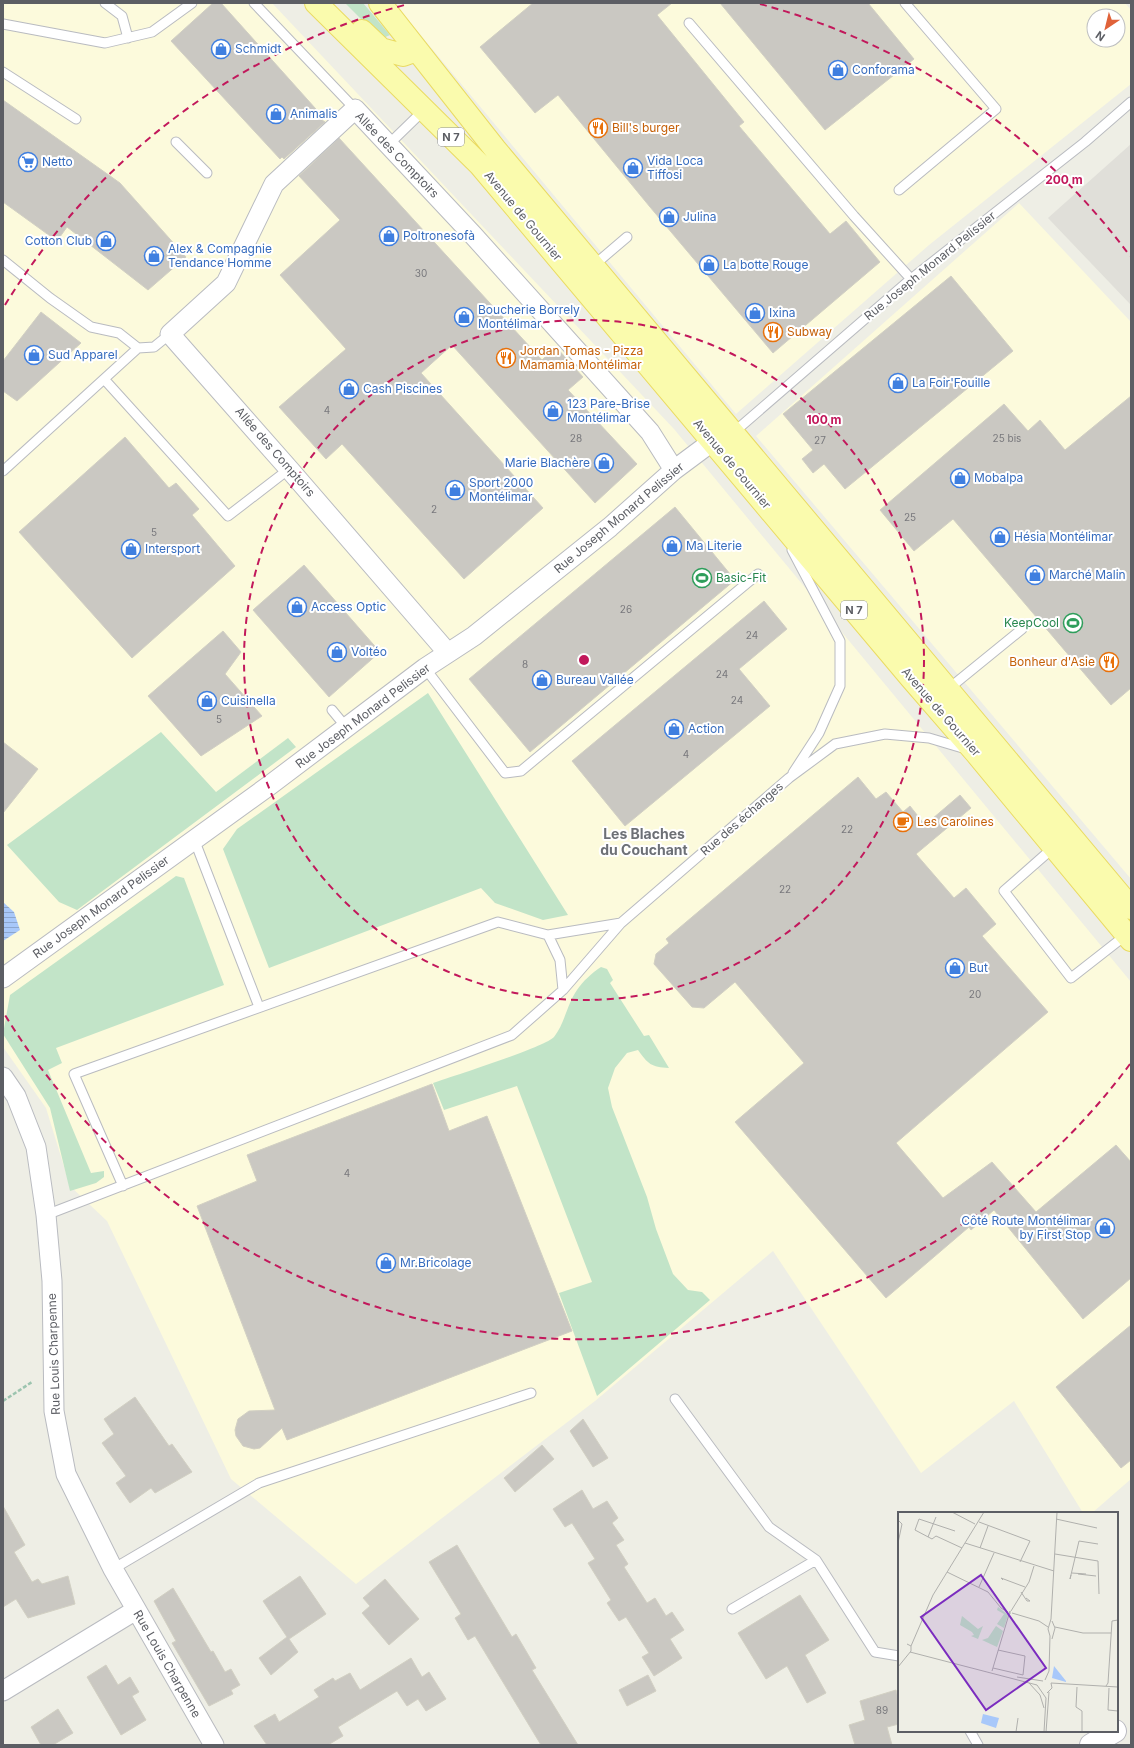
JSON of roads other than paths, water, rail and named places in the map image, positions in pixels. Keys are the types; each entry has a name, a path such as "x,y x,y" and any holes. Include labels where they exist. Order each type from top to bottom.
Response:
{"main road":[{"name":"Avenue de Gournier","path":"316,3 585,273"},
{"path":"332,3 380,49 403,55 417,50"},
{"name":"Avenue de Gournier","path":"380,3 495,149 585,273 723,437 947,690 1131,908"},
{"name":"Avenue de Gournier","path":"723,437 772,512 911,678 976,752 1129,938"},
{"path":"1118,1729 1131,1722"},
{"path":"1091,1745 1113,1732"}],"street":[{"name":"Allée des Comptoirs","path":"448,653 289,468 170,334 226,283 274,184 355,109 473,235 650,432 674,470"},
{"name":"Rue Joseph Monard Pelissier","path":"3,978 425,668 474,636 549,576 674,470 723,437"},
{"name":"Rue Louis Charpenne","path":"3,1078 16,1096 36,1147 46,1215 52,1281 54,1411 66,1474 113,1569 214,1745"},
{"path":"3,1691 136,1610"}],"lane":[{"path":"105,3 122,16 128,38"},
{"path":"3,24 105,43 152,32 192,3"},
{"path":"254,3 355,109"},
{"path":"899,190 996,109 905,3"},
{"path":"689,22 854,216 911,279"},
{"path":"3,72 76,119"},
{"name":"Rue Joseph Monard Pelissier","path":"723,437 911,279 1085,142 1131,102"},
{"path":"389,144 424,110"},
{"path":"176,142 206,173"},
{"path":"585,273 627,237"},
{"path":"3,260 50,298 91,327 119,333 138,348"},
{"path":"3,471 138,348 154,347 170,334"},
{"path":"104,379 228,516 289,468"},
{"path":"772,512 840,641 840,686 819,733 789,778"},
{"path":"425,668 505,773 521,771 758,574"},
{"path":"947,690 1022,629"},
{"path":"332,710 346,727"},
{"path":"789,778 835,744 885,734 929,738 976,752"},
{"name":"Rue des échanges","path":"46,1215 512,1035 563,990 621,923 789,778"},
{"path":"194,839 259,1007"},
{"path":"1054,847 1004,891 1071,978 1129,938"},
{"path":"123,1186 74,1074 498,922 548,935 621,923"},
{"path":"548,935 560,960 563,990"},
{"path":"113,1569 259,1483 531,1393"},
{"path":"675,1399 770,1528 816,1560 875,1652 898,1656"},
{"path":"732,1609 816,1560"},
{"path":"971,1732 978,1745"}],"water":[{"path":"3,902 14,912 20,930 3,941"}],"place":[{"name":"Schmidt","path":"221,49"},
{"name":"Conforama","path":"838,70"},
{"name":"Animalis","path":"276,114"},
{"name":"Bill's burger","path":"598,128"},
{"name":"Netto","path":"28,162"},
{"name":"Vida Loca Tiffosi","path":"633,168"},
{"name":"Julina","path":"669,217"},
{"name":"Poltronesofà","path":"389,236"},
{"name":"Cotton Club","path":"106,241"},
{"name":"Alex & Compagnie Tendance Homme","path":"154,256"},
{"name":"La botte Rouge","path":"709,265"},
{"name":"Ixina","path":"755,313"},
{"name":"Boucherie Borrely Montélimar","path":"464,317"},
{"name":"Subway","path":"773,332"},
{"name":"Sud Apparel","path":"34,355"},
{"name":"Jordan Tomas - Pizza Mamamia Montélimar","path":"506,358"},
{"name":"La Foir'Fouille","path":"898,383"},
{"name":"Cash Piscines","path":"349,389"},
{"name":"123 Pare-Brise Montélimar","path":"553,411"},
{"name":"Marie Blachère","path":"604,463"},
{"name":"Mobalpa","path":"960,478"},
{"name":"Sport 2000 Montélimar","path":"455,490"},
{"name":"Hésia Montélimar","path":"1000,537"},
{"name":"Ma Literie","path":"672,546"},
{"name":"Intersport","path":"131,549"},
{"name":"Marché Malin","path":"1035,575"},
{"name":"Basic-Fit","path":"702,578"},
{"name":"Access Optic","path":"297,607"},
{"name":"KeepCool","path":"1073,623"},
{"name":"Voltéo","path":"337,652"},
{"name":"Bonheur d'Asie","path":"1109,662"},
{"name":"Bureau Vallée","path":"542,680"},
{"name":"Cuisinella","path":"207,701"},
{"name":"Action","path":"674,729"},
{"name":"Les Carolines","path":"903,822"},
{"name":"But","path":"955,968"},
{"name":"Côté Route Montélimar by First Stop","path":"1105,1228"},
{"name":"Mr.Bricolage","path":"386,1263"}],"district":[{"name":"Les Blaches du Couchant","path":"644,842"}]}
